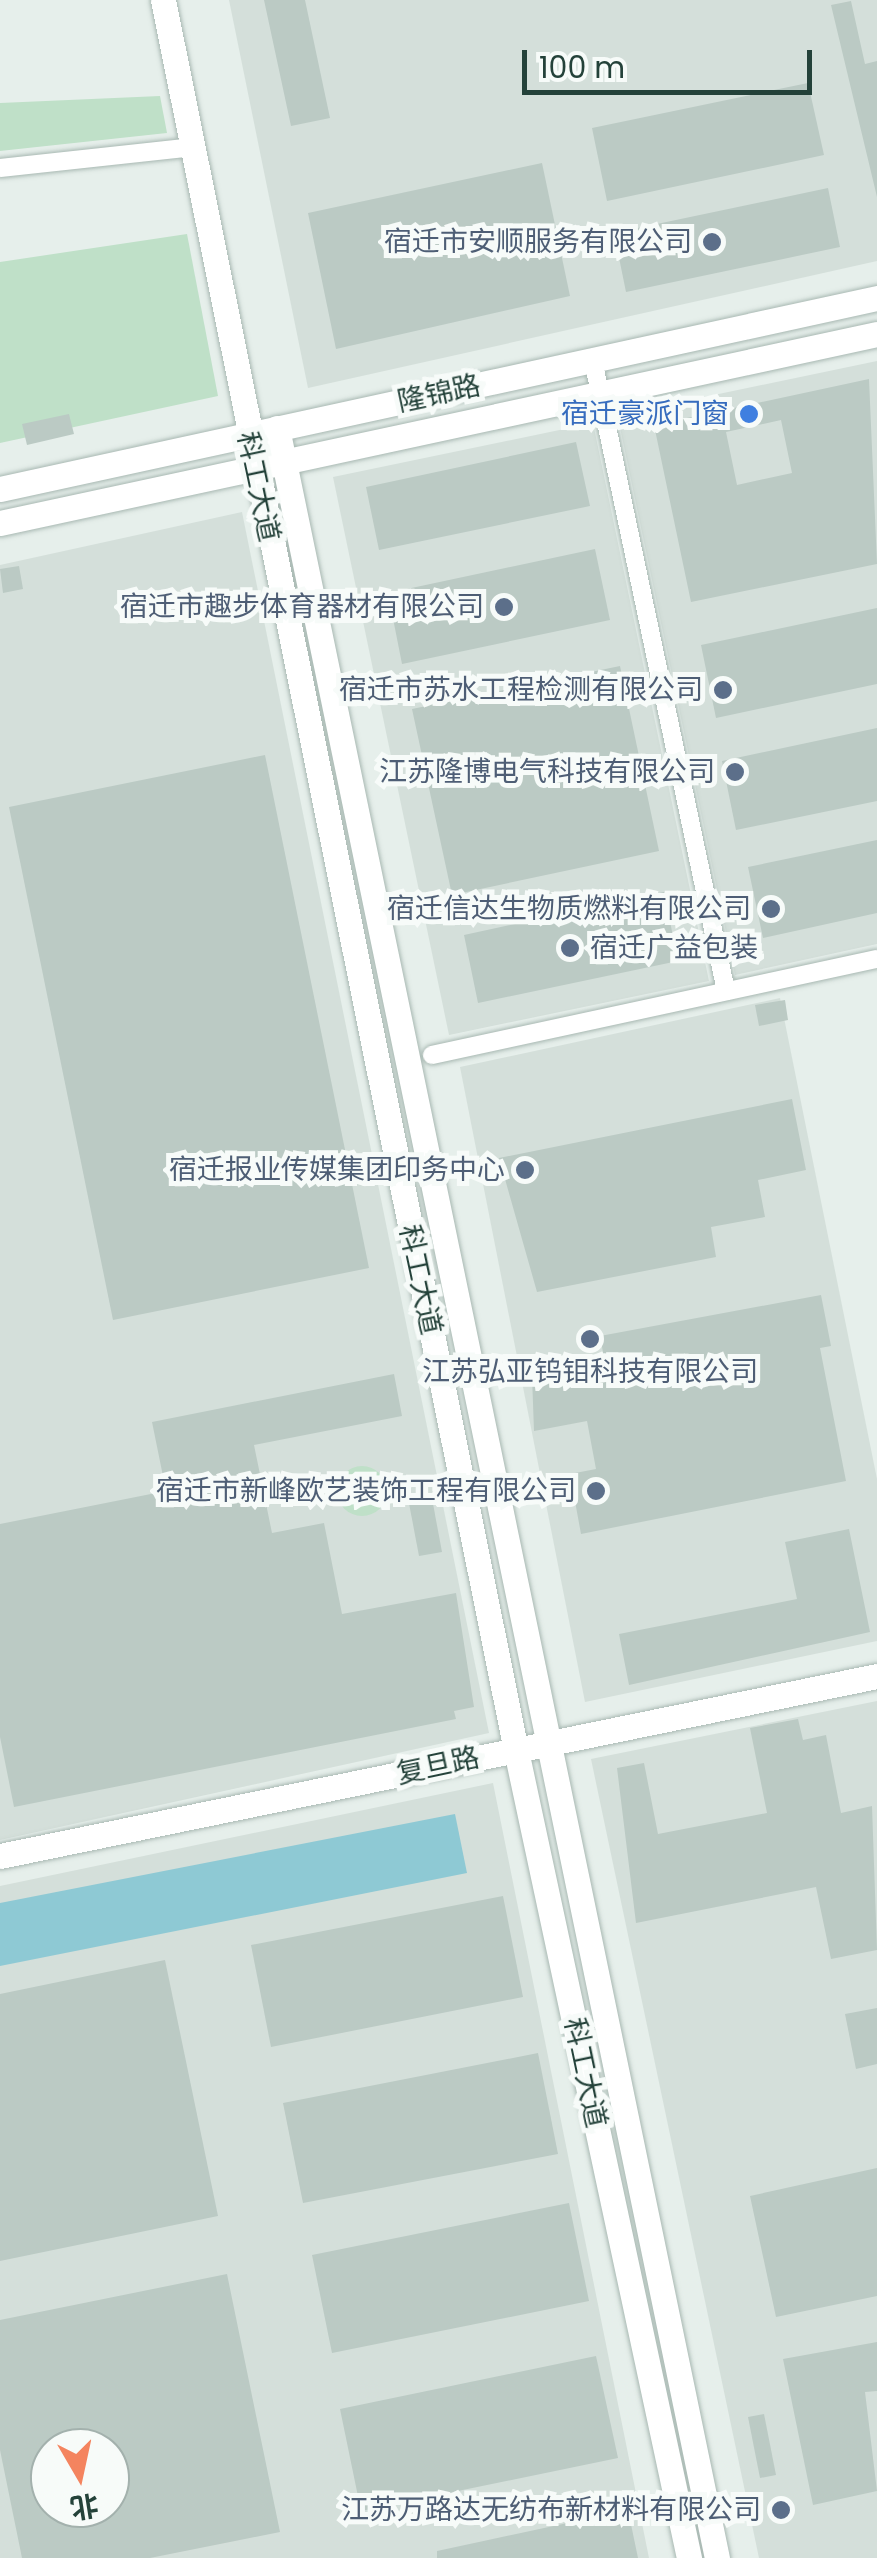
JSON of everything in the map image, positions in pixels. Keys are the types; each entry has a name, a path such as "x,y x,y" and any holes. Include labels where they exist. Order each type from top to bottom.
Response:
{"street":[{"name":"科工大道","path":"164,0 247,435 516,1750 689,2558"},
{"path":"0,168 192,147"},
{"name":"隆锦路","path":"0,488 877,298"},
{"name":"隆锦路","path":"0,523 285,467 877,334"},
{"path":"594,360 726,991"},
{"name":"科工大道","path":"278,428 718,2558"},
{"path":"432,1055 877,959"},
{"name":"复旦路","path":"0,1856 877,1676"}],"shaded area":[{"path":"229,0 877,0 877,261 308,388"},
{"path":"877,361 877,944 735,975 619,423 628,413"},
{"path":"593,423 709,981 449,1035 333,477"},
{"path":"242,512 489,1733 0,1840 0,565"},
{"path":"780,998 877,1479 877,1641 585,1702 460,1067"},
{"path":"877,1701 877,2558 759,2558 591,1759"},
{"path":"493,1783 649,2558 0,2558 0,1886"}],"green space":[{"path":"160,96 167,133 0,151 0,103"},
{"path":"187,234 218,396 0,443 0,262"},
{"path":"362,1466 380,1473 387,1491 380,1509 362,1516 344,1509 337,1491 344,1473"}],"water":[{"path":"455,1814 467,1873 0,1966 0,1903"}],"building":[{"path":"264,0 305,0 330,118 291,126"},
{"path":"851,1 865,64 877,61 877,197 831,5"},
{"path":"808,83 824,155 607,201 592,128"},
{"path":"542,163 570,296 336,349 308,213"},
{"path":"828,188 840,247 626,292 614,233"},
{"path":"869,379 877,564 691,602 654,425","holes":["781,420 792,473 737,485 726,432"]},
{"path":"69,414 74,434 27,445 22,424"},
{"path":"576,442 590,506 379,550 366,487"},
{"path":"595,549 610,620 402,664 388,593"},
{"path":"19,566 23,589 3,593 0,569"},
{"path":"877,608 877,684 716,718 701,645"},
{"path":"620,666 659,851 452,895 412,709"},
{"path":"877,728 877,801 736,830 722,761"},
{"path":"265,755 369,1268 113,1320 9,807"},
{"path":"877,840 877,913 763,938 748,867"},
{"path":"664,892 678,961 478,1003 464,935"},
{"path":"785,1000 788,1020 759,1026 755,1005"},
{"path":"792,1099 806,1170 758,1180 765,1217 711,1227 716,1257 537,1292 499,1158"},
{"path":"821,1295 831,1346 820,1348 846,1481 581,1534 570,1474 596,1469 587,1421 534,1431 532,1376 605,1363 600,1336"},
{"path":"394,1374 402,1416 254,1445 272,1533 324,1523 342,1614 456,1593 474,1707 454,1711 456,1719 14,1807 0,1737 0,1524 166,1491 152,1422"},
{"path":"431,1493 442,1552 419,1556 408,1498"},
{"path":"849,1529 870,1632 629,1685 619,1634 797,1599 785,1542"},
{"path":"798,1719 803,1740 826,1735 841,1813 872,1806 877,1950 831,1959 816,1887 636,1923 617,1768 644,1763 658,1834 767,1813 750,1728"},
{"path":"503,1896 523,1997 271,2047 251,1945"},
{"path":"165,1960 218,2216 0,2261 0,1994"},
{"path":"877,2008 877,2064 856,2069 845,2014"},
{"path":"538,2053 558,2154 303,2203 283,2103"},
{"path":"877,2168 877,2296 776,2317 750,2196"},
{"path":"569,2203 589,2301 332,2353 312,2255"},
{"path":"227,2274 280,2532 150,2558 22,2558 0,2450 0,2320"},
{"path":"877,2342 877,2391 865,2392 877,2491 813,2505 783,2359"},
{"path":"596,2356 618,2458 361,2511 340,2409"},
{"path":"764,2414 776,2475 760,2478 748,2417"},
{"path":"628,2510 638,2558 437,2558 437,2551"}],"place":[{"name":"宿迁市安顺服务有限公司","path":"712,242"},
{"name":"宿迁豪派门窗","path":"749,414"},
{"name":"宿迁市趣步体育器材有限公司","path":"504,607"},
{"name":"宿迁市苏水工程检测有限公司","path":"723,690"},
{"name":"江苏隆博电气科技有限公司","path":"735,772"},
{"name":"宿迁信达生物质燃料有限公司","path":"771,909"},
{"name":"宿迁广益包装","path":"570,948"},
{"name":"宿迁报业传媒集团印务中心","path":"525,1170"},
{"name":"江苏弘亚钨钼科技有限公司","path":"590,1339"},
{"name":"宿迁市新峰欧艺装饰工程有限公司","path":"596,1491"},
{"name":"江苏万路达无纺布新材料有限公司","path":"781,2510"}]}
